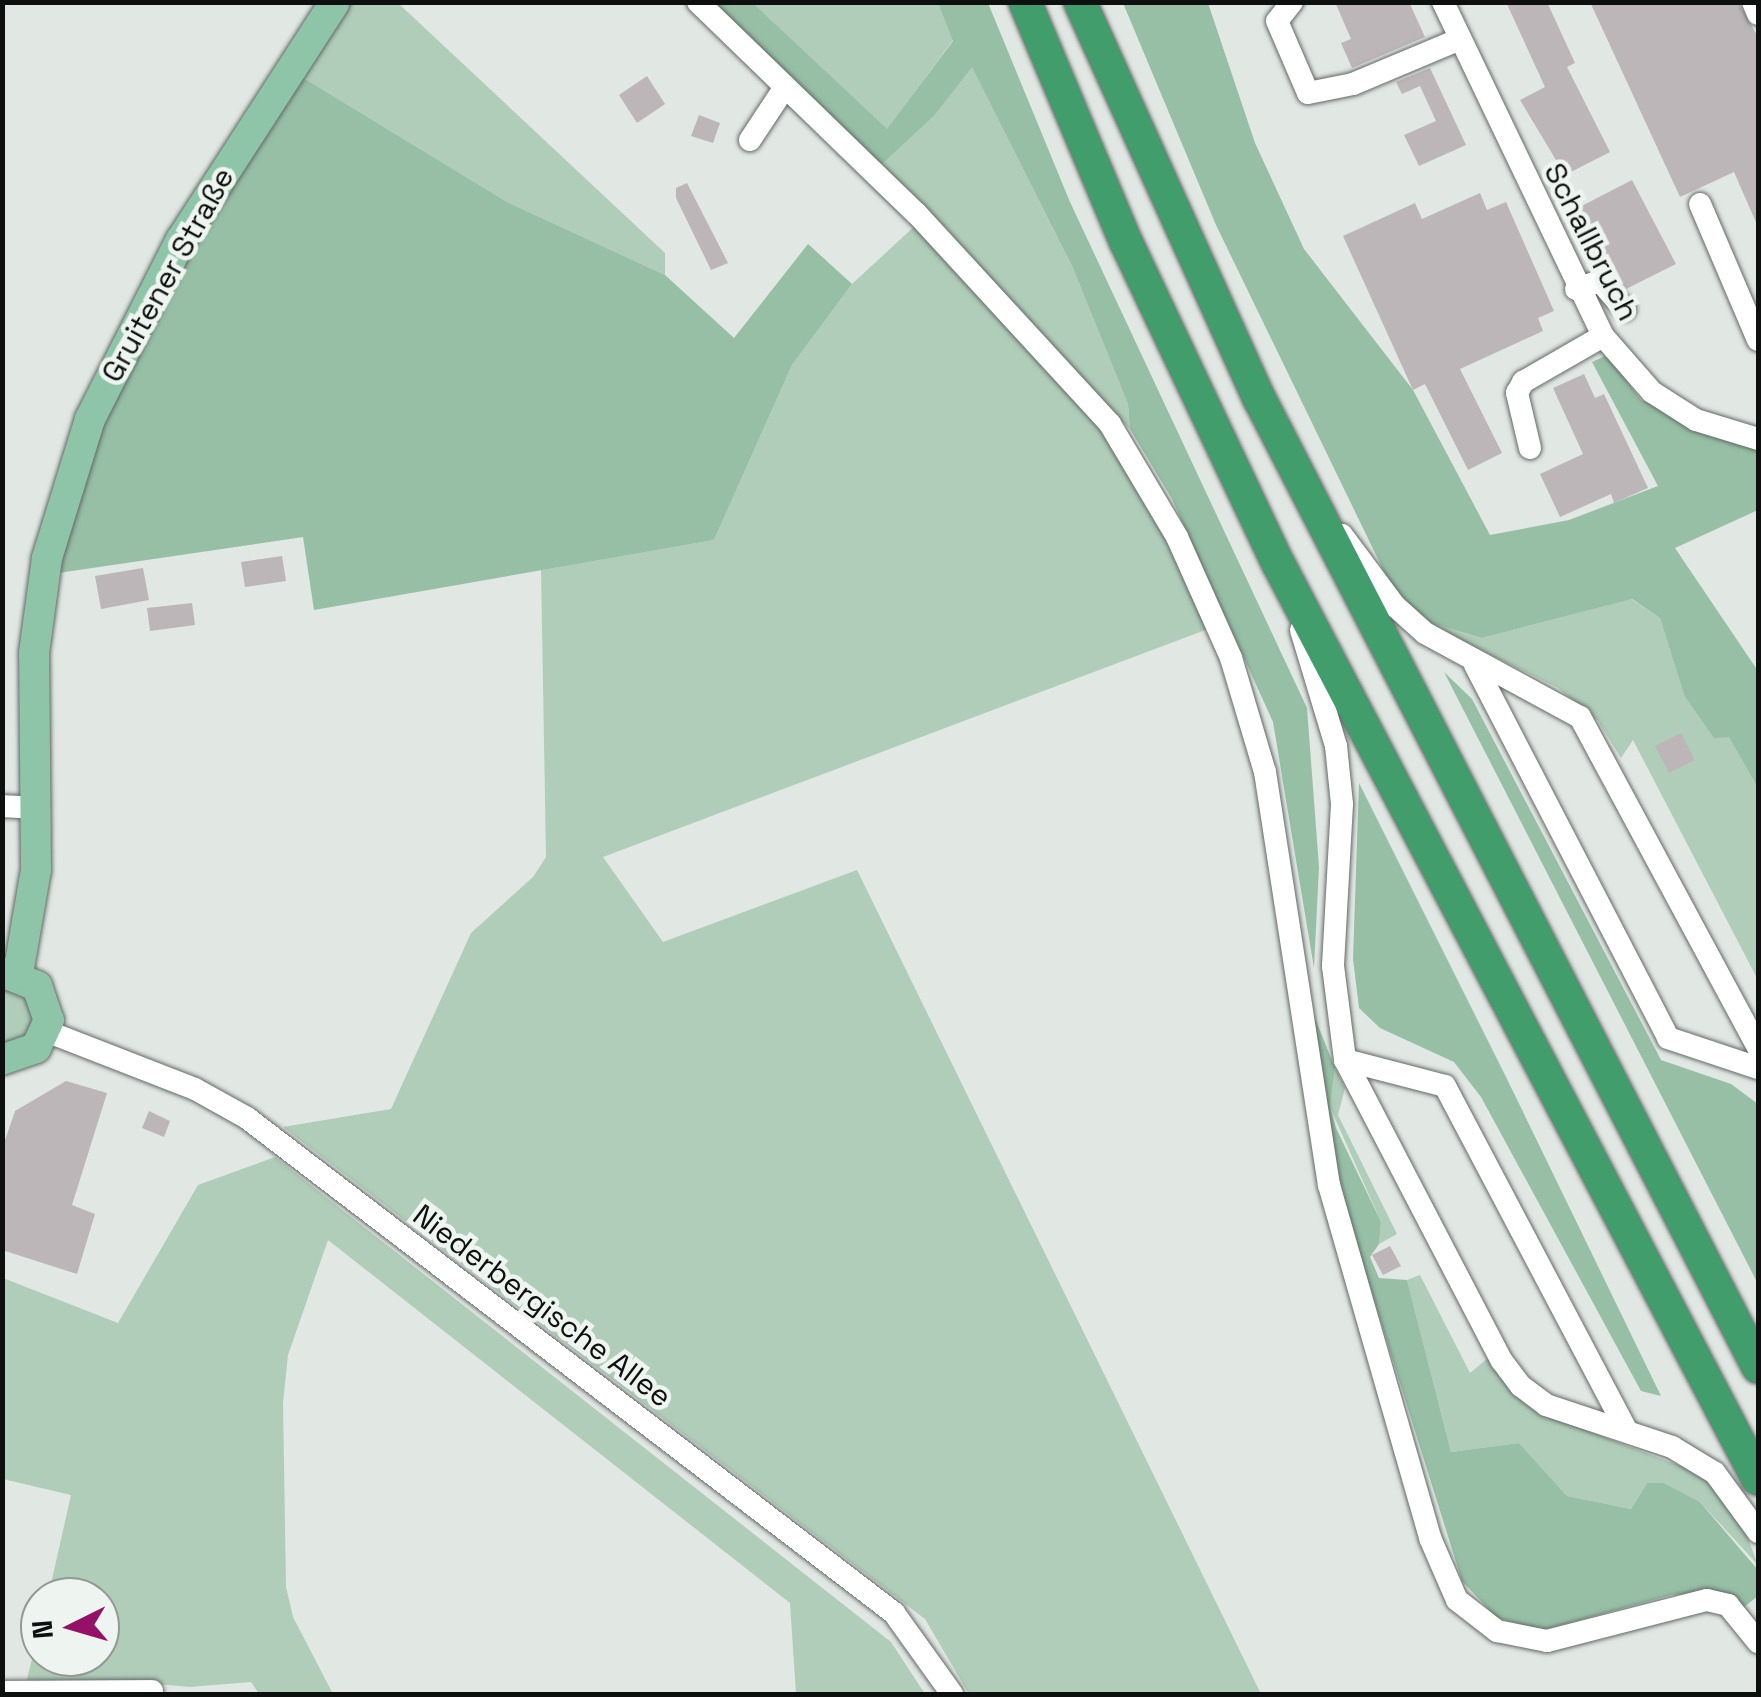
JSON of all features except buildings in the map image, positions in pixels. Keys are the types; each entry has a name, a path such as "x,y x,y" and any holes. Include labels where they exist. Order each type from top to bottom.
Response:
{"highway":[{"path":"1024,2 1126,242 1279,565 1758,1480"},
{"path":"1080,2 1173,219 1299,478 1758,1367"}],"main road":[{"name":"Gruitener Straße","path":"10,973 32,912 38,808 34,652 47,558 90,419 181,240 335,2"},
{"path":"2,1060 29,1053 46,1032 46,1000 10,973"}],"street":[{"path":"698,2 917,214 1110,424 1149,480 1214,614 1248,710 1275,818 1329,1185 1430,1538 1456,1600 1497,1631 1547,1642 1707,1600 1728,1605 1758,1642"},
{"path":"1292,2 1278,21 1308,92 1352,84 1460,38"},
{"name":"Schallbruch","path":"1443,2 1576,289 1603,336 1652,392 1696,420 1758,439"},
{"path":"1753,2 1758,14"},
{"path":"750,140 785,87"},
{"path":"1700,204 1758,340"},
{"path":"1576,289 1600,280 1625,310"},
{"path":"1530,448 1518,393 1523,382 1603,336"},
{"path":"1299,478 1394,606 1475,666 1556,699 1598,742 1758,1047"},
{"path":"1279,565 1336,746 1342,804 1334,1010 1345,1060 1502,1360 1546,1405 1626,1430 1715,1472 1758,1532"},
{"path":"1475,666 1668,1038 1758,1068"},
{"path":"2,806 38,808"},
{"name":"Niederbergische Allee","path":"46,1032 194,1088 247,1118 894,1612 952,1694"},
{"path":"1345,1060 1445,1086 1626,1430"},
{"path":"2,1692 152,1692"}],"green space":[{"path":"350,3 398,3 665,253 665,275 507,202 302,77"},
{"path":"706,3 753,3 887,129 953,41 938,3 988,3 1070,202 1307,708 1319,867 1314,968 1273,722 1172,499 1130,429 1128,404 1072,266 972,67 934,116 878,168"},
{"path":"753,3 938,3 953,40 887,130"},
{"path":"1123,3 1208,3 1255,143 1304,249 1413,390 1490,535 1569,520 1658,486 1592,362 1607,355 1641,400 1758,448 1758,510 1675,548 1758,671 1758,788 1729,737 1714,738 1684,695 1660,618 1632,599 1482,638 1418,619 1393,590 1216,225"},
{"path":"972,66 1072,266 1128,404 1130,429 878,168 934,116"},
{"path":"302,77 507,202 665,275 734,338 808,244 852,284 792,365 714,540 314,610 303,537 58,573 103,409 156,297"},
{"path":"918,223 1110,437 1153,505 1208,629 603,857 663,942 857,870 1261,1694 969,1694 925,1619 283,1127 391,1109 471,933 533,877 546,857 541,570 714,540 792,365 852,284"},
{"path":"1631,599 1660,618 1684,695 1729,736 1758,788 1758,980 1633,740 1621,758 1598,721 1558,688 1418,619 1482,638"},
{"path":"1444,672 1472,699 1661,1060 1731,1084 1758,1104 1758,1284"},
{"path":"1359,783 1661,1396 1641,1391 1481,1097 1454,1062 1380,1028 1359,1008 1353,959"},
{"path":"3,989 21,993 33,1012 29,1033 3,1045"},
{"path":"1313,1013 1335,1068 1330,1107 1336,1128 1381,1222 1379,1244 1370,1257 1379,1278 1407,1280 1451,1452 1519,1443 1567,1496 1631,1509 1647,1483 1663,1483 1700,1502 1758,1570 1758,1596 1743,1608 1716,1591 1671,1595 1543,1630 1497,1618 1462,1581 1354,1236 1326,1124"},
{"path":"1335,1068 1345,1088 1338,1115 1397,1234 1379,1244 1381,1222 1330,1107"},
{"path":"275,1157 891,1642 925,1694 796,1694 790,1603 328,1240 288,1355 283,1403 286,1587 293,1617 333,1694 259,1694 251,1682 190,1687 113,1680 25,1687 28,1677 120,1677 120,1577 53,1577 71,1495 3,1479 3,1278 118,1323 198,1185"},
{"path":"1420,1275 1470,1373 1488,1358 1545,1415 1699,1473 1741,1520 1758,1565 1700,1502 1647,1483 1631,1509 1567,1496 1519,1443 1451,1452 1407,1280"}]}
